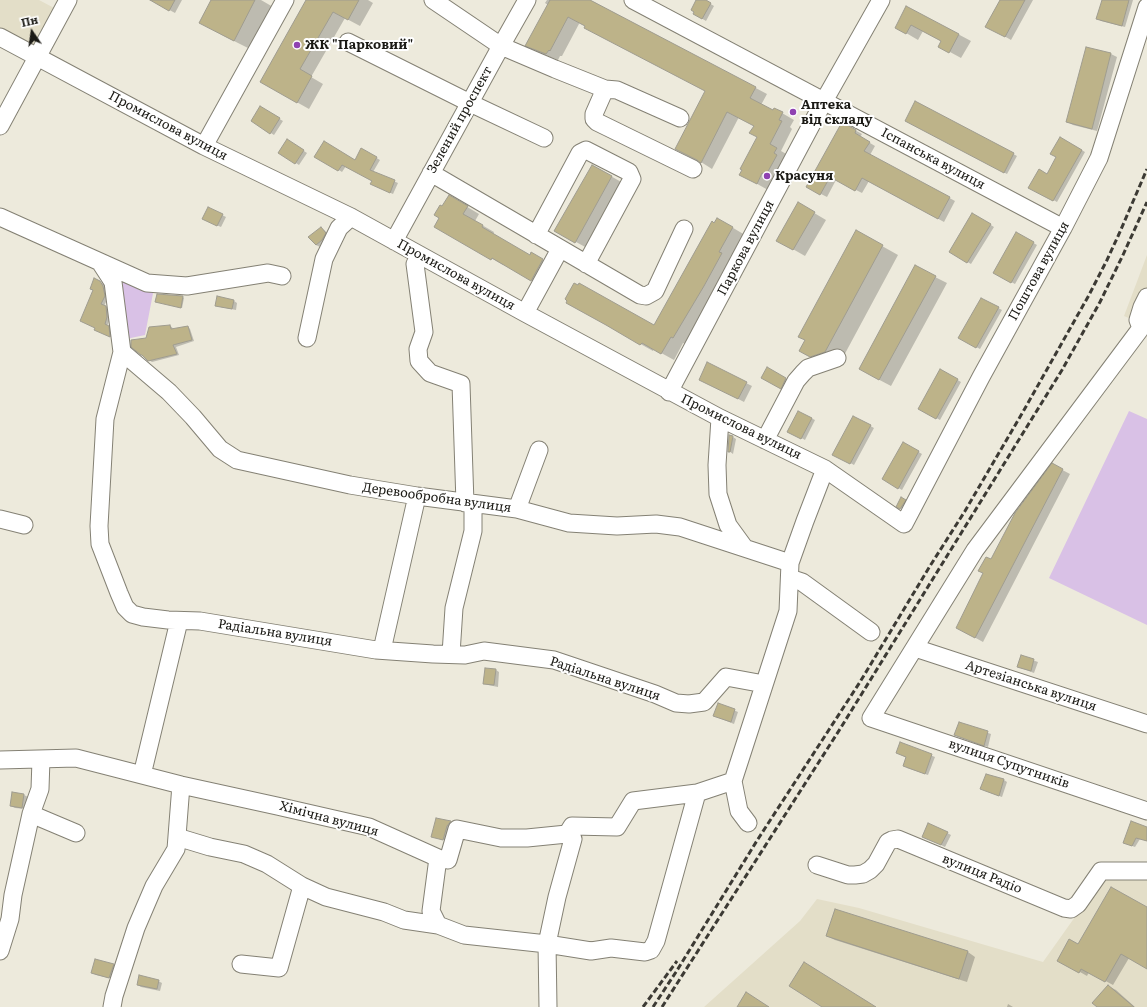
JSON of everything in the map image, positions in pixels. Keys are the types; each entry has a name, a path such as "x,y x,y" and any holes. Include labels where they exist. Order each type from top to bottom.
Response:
{"street":[{"path":"0,126 68,0"},
{"path":"204,146 285,0"},
{"path":"433,0 501,46 606,89 617,90 680,118"},
{"name":"Зелений проспект","path":"394,240 527,0"},
{"name":"Іспанська вулиця","path":"633,0 1063,228"},
{"name":"Паркова вулиця","path":"669,392 878,1"},
{"name":"Поштова вулиця","path":"904,524 1099,158 1147,7"},
{"name":"Промислова вулиця","path":"0,37 204,146 351,217 669,392 825,469 904,524"},
{"path":"348,42 544,138"},
{"path":"606,89 594,114 594,119 597,122 693,169"},
{"path":"536,235 580,153 586,150 629,172 632,179 586,264"},
{"path":"431,173 640,295 646,296 655,291 684,229"},
{"path":"0,216 147,283 187,286 268,273 282,276"},
{"path":"307,338 324,259 339,228 351,217"},
{"path":"525,313 560,249"},
{"path":"420,255 415,264 424,332 418,350 420,361 430,373 461,384 469,504 473,531 454,608 451,654"},
{"name":"Радіальна вулиця","path":"100,262 114,282 122,352 105,419 100,544 119,593 126,608 132,614 143,617 179,621 206,622 382,650 465,655 484,651 518,654 554,660 682,704 704,702 726,677 764,684"},
{"path":"915,648 975,550 1144,330 1138,320 1147,297"},
{"name":"Деревообробна вулиця","path":"122,352 169,392 193,416 220,449 237,460 350,485 469,504 517,509 569,523 617,526 656,524 680,527 744,547 790,571 802,582 871,632"},
{"path":"765,440 796,381 803,373 808,368 837,358"},
{"path":"720,418 717,465 718,494 728,526 744,547"},
{"path":"517,509 539,450"},
{"path":"748,823 739,811 733,781 788,612 790,571 805,521 825,469"},
{"path":"382,650 417,496"},
{"path":"0,520 24,525"},
{"path":"142,775 179,621"},
{"name":"вулиця Супутників","path":"915,648 871,718 1147,811"},
{"name":"Артезіанська вулиця","path":"915,648 1147,724"},
{"name":"Хімічна вулиця","path":"0,760 76,758 181,786 369,827 438,858"},
{"path":"0,951 10,919 13,895 31,814 40,789 41,759"},
{"path":"567,834 572,826 617,827 633,801 697,793 733,781"},
{"path":"112,1007 114,996 136,928 154,886 176,849 181,786"},
{"path":"177,837 210,847 244,854 267,864 302,886 326,897 384,912 404,920 438,925 464,935 547,944 591,952 610,948 640,952 651,950 656,941 697,793"},
{"path":"31,814 76,833"},
{"path":"438,925 431,911 438,858 448,860 457,829 501,838 527,838 567,834 573,839 557,897 547,944 548,1007"},
{"name":"вулиця Радіо","path":"817,865 848,876 863,874 876,864 888,842 898,839 1064,908 1071,909 1078,904 1101,871 1147,871"},
{"path":"241,964 279,968 302,886"}],"shaded area":[{"path":"0,0 39,0 56,9 34,54 0,34"},
{"path":"1147,255 1147,326 1124,316"},
{"path":"121,280 154,288 145,335 126,339"},
{"path":"1129,411 1147,419 1147,625 1049,578"},
{"path":"1104,876 1147,880 1147,1007 704,1007 800,921 817,899 859,908 1043,962"}],"building":[{"path":"150,0 175,0 169,11"},
{"path":"211,0 255,0 234,41 199,23"},
{"name":"ЖК \"Парковий\"","path":"306,0 359,0 348,20 333,12 300,69 312,76 297,103 260,82"},
{"path":"550,0 590,0 756,87 750,98 773,110 774,108 783,112 779,120 782,121 770,144 777,148 774,153 777,155 766,175 762,173 757,184 739,175 742,170 740,169 757,137 749,133 754,126 727,112 701,163 675,149 705,91 584,28 585,26 568,17 550,51 549,50 546,54 525,46"},
{"path":"696,0 706,0 711,3 702,19 693,14 694,12 691,10"},
{"path":"1000,0 1025,0 1005,37 985,27"},
{"path":"1102,0 1129,0 1122,26 1096,19"},
{"path":"906,6 959,34 949,53 938,47 941,41 911,25 906,34 895,28"},
{"path":"1086,47 1111,53 1092,129 1066,122"},
{"path":"915,101 1014,153 1004,173 905,121"},
{"path":"260,106 280,118 270,134 251,121"},
{"path":"842,122 856,130 855,133 870,142 864,151 950,197 938,219 862,178 855,191 830,177 820,195 806,187"},
{"path":"1060,137 1082,150 1053,201 1028,188 1039,169 1047,174 1056,157 1050,154"},
{"path":"287,139 304,150 295,164 278,153"},
{"path":"324,141 355,160 361,148 377,157 370,170 395,180 390,193 370,184 372,181 342,165 338,171 314,157"},
{"path":"592,165 612,176 575,243 554,231"},
{"path":"449,195 468,206 463,214 483,225 482,227 530,255 531,252 543,259 531,281 434,227 439,218 434,215"},
{"path":"798,202 815,212 793,250 776,241"},
{"path":"208,207 223,214 217,226 202,219"},
{"path":"972,213 991,224 967,263 949,252"},
{"path":"717,218 733,227 719,252 722,253 704,286 673,338 671,337 661,354 642,343 640,345 566,303 567,301 565,299 574,283 578,285 579,283 654,325 712,221 714,223"},
{"path":"321,227 326,233 322,240 316,245 308,237"},
{"path":"856,230 883,245 825,352 810,357 799,351 805,340 798,337"},
{"path":"1016,232 1034,242 1011,283 993,273"},
{"path":"915,265 936,276 879,380 859,369"},
{"path":"94,278 100,281 103,286 105,296 101,304 106,306 107,317 105,324 109,326 110,337 94,330 95,328 80,321 93,290 90,289"},
{"path":"157,294 183,296 181,308 155,302"},
{"path":"217,296 234,300 232,309 215,306"},
{"path":"981,298 999,307 976,348 958,338"},
{"path":"170,325 171,329 188,326 192,340 173,345 177,354 148,361 131,347 131,340 146,338 149,327"},
{"path":"707,362 747,382 738,399 699,380"},
{"path":"767,367 786,378 781,389 761,378"},
{"path":"940,369 958,379 936,419 918,409"},
{"path":"798,411 812,418 801,439 787,432"},
{"path":"853,416 871,425 850,464 832,455"},
{"path":"729,435 733,436 730,452 728,452"},
{"path":"903,442 919,451 898,489 882,479"},
{"path":"1052,463 1063,469 975,638 956,628 983,573 978,571 986,557 991,559 1015,513"},
{"path":"901,497 906,500 900,509 896,507"},
{"path":"1021,655 1034,659 1031,671 1017,667"},
{"path":"485,668 496,669 494,685 483,684"},
{"path":"718,703 735,709 731,722 713,716"},
{"path":"959,722 988,731 984,746 954,735"},
{"path":"900,742 932,754 925,774 903,766 906,757 896,753"},
{"path":"986,774 1004,779 999,796 980,789"},
{"path":"12,792 24,794 22,808 10,806"},
{"path":"436,818 451,821 447,826 443,840 431,837"},
{"path":"1131,821 1147,827 1147,841 1136,838 1132,846 1123,843"},
{"path":"928,823 948,832 941,845 922,837"},
{"path":"1111,887 1147,907 1147,969 1121,954 1105,982 1081,969 1079,973 1057,961 1069,939 1078,944"},
{"path":"835,909 968,951 959,979 826,936"},
{"path":"95,959 114,964 109,978 91,973"},
{"path":"804,962 876,1007 822,1007 789,986"},
{"path":"139,975 159,980 157,989 137,985"},
{"path":"1108,985 1134,1007 1097,1007 1092,1003"},
{"path":"746,992 769,1007 737,1007"}],"railway":[{"path":"653,1007 758,839 860,682 965,511 1089,295 1119,234 1147,169"},
{"path":"662,1007 840,729 1062,370 1100,302 1147,202"},
{"path":"643,1007 677,961"}],"place":[{"name":"ЖК \"Парковий\"","path":"297,45"},
{"name":"Аптека від складу","path":"793,112"},
{"name":"Красуня","path":"767,176"}]}
